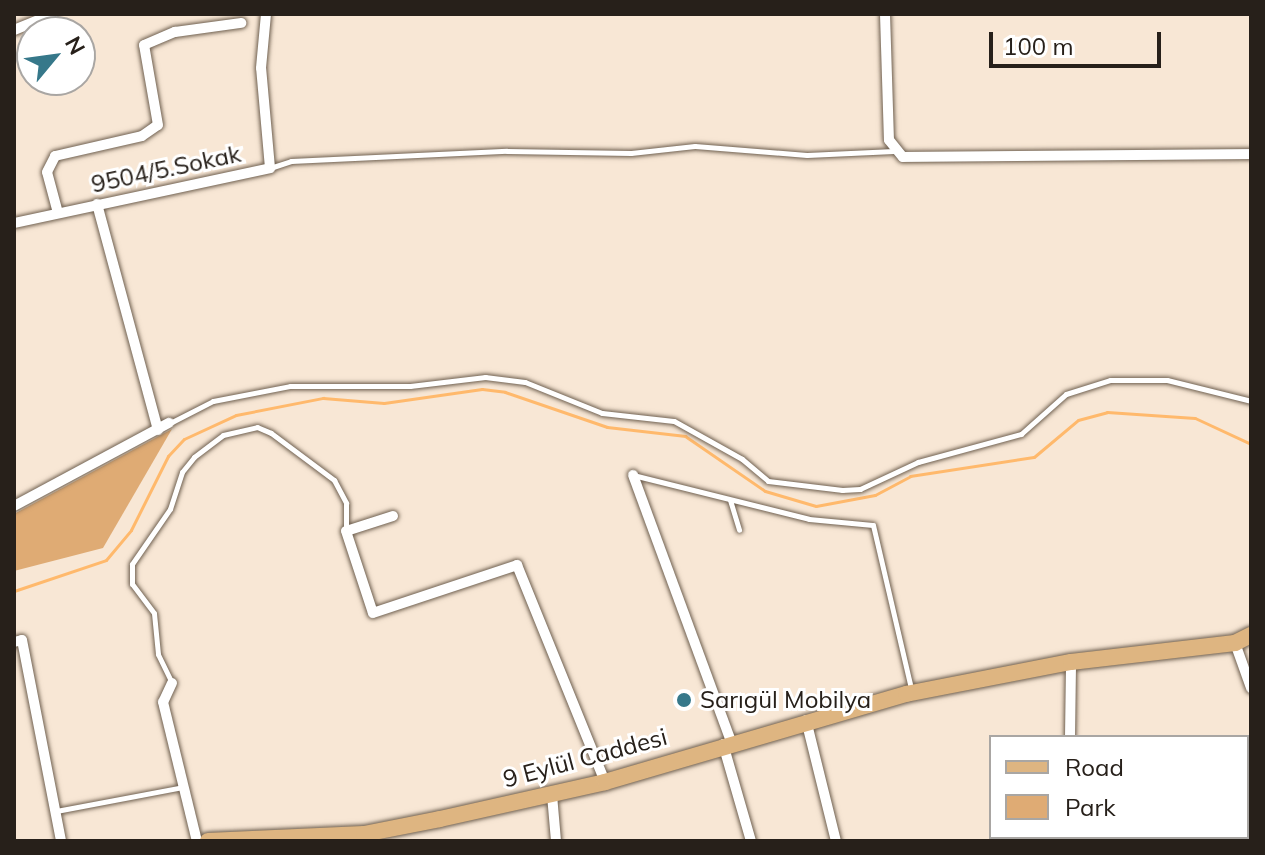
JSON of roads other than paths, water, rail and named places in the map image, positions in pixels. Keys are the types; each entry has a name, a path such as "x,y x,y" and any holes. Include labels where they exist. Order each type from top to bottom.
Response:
{"main road":[{"name":"9 Eylül Caddesi","path":"208,841 364,837 605,782 806,720 912,693 1071,662 1235,643 1251,635"}],"street":[{"path":"14,30 53,14"},
{"name":"9504/5.Sokak","path":"14,223 270,168 261,68 266,14"},
{"path":"885,14 889,140 894,151 903,157 1251,154"},
{"path":"58,213 47,172 55,156 142,136 158,125 144,45 175,32 241,23"},
{"path":"97,204 158,430"},
{"path":"14,506 169,423"},
{"path":"633,475 727,743 751,841"},
{"path":"393,516 346,531 373,613 517,565 605,782"},
{"path":"14,642 22,640 61,841"},
{"path":"1235,643 1251,688"},
{"path":"1070,735 1071,662"},
{"path":"172,683 163,702 197,841"},
{"path":"806,720 836,841"},
{"path":"552,795 556,841"}],"lane":[{"path":"270,168 291,161 507,151 631,153 695,146 807,155 894,151"},
{"path":"169,423 213,401 290,386 410,386 485,377 525,382 602,413 674,421 742,459 768,481 842,490 860,489 918,462 1021,434 1066,394 1110,380 1167,380 1251,401"},
{"path":"172,683 158,654 154,613 132,584 132,564 170,509 182,472 194,457 223,435 257,427 271,433 334,480 346,503 346,531"},
{"path":"633,475 809,519 873,525 912,693"},
{"path":"729,499 739,530"},
{"path":"55,811 184,787"}],"waterway":[{"path":"14,591 106,560 131,530 168,456 184,439 236,415 323,398 384,403 482,389 505,392 607,427 685,436 765,491 816,506 875,495 910,476 1034,457 1078,420 1107,412 1195,418 1251,444"}],"place":[{"name":"Sarıgül Mobilya","path":"684,700"}]}
